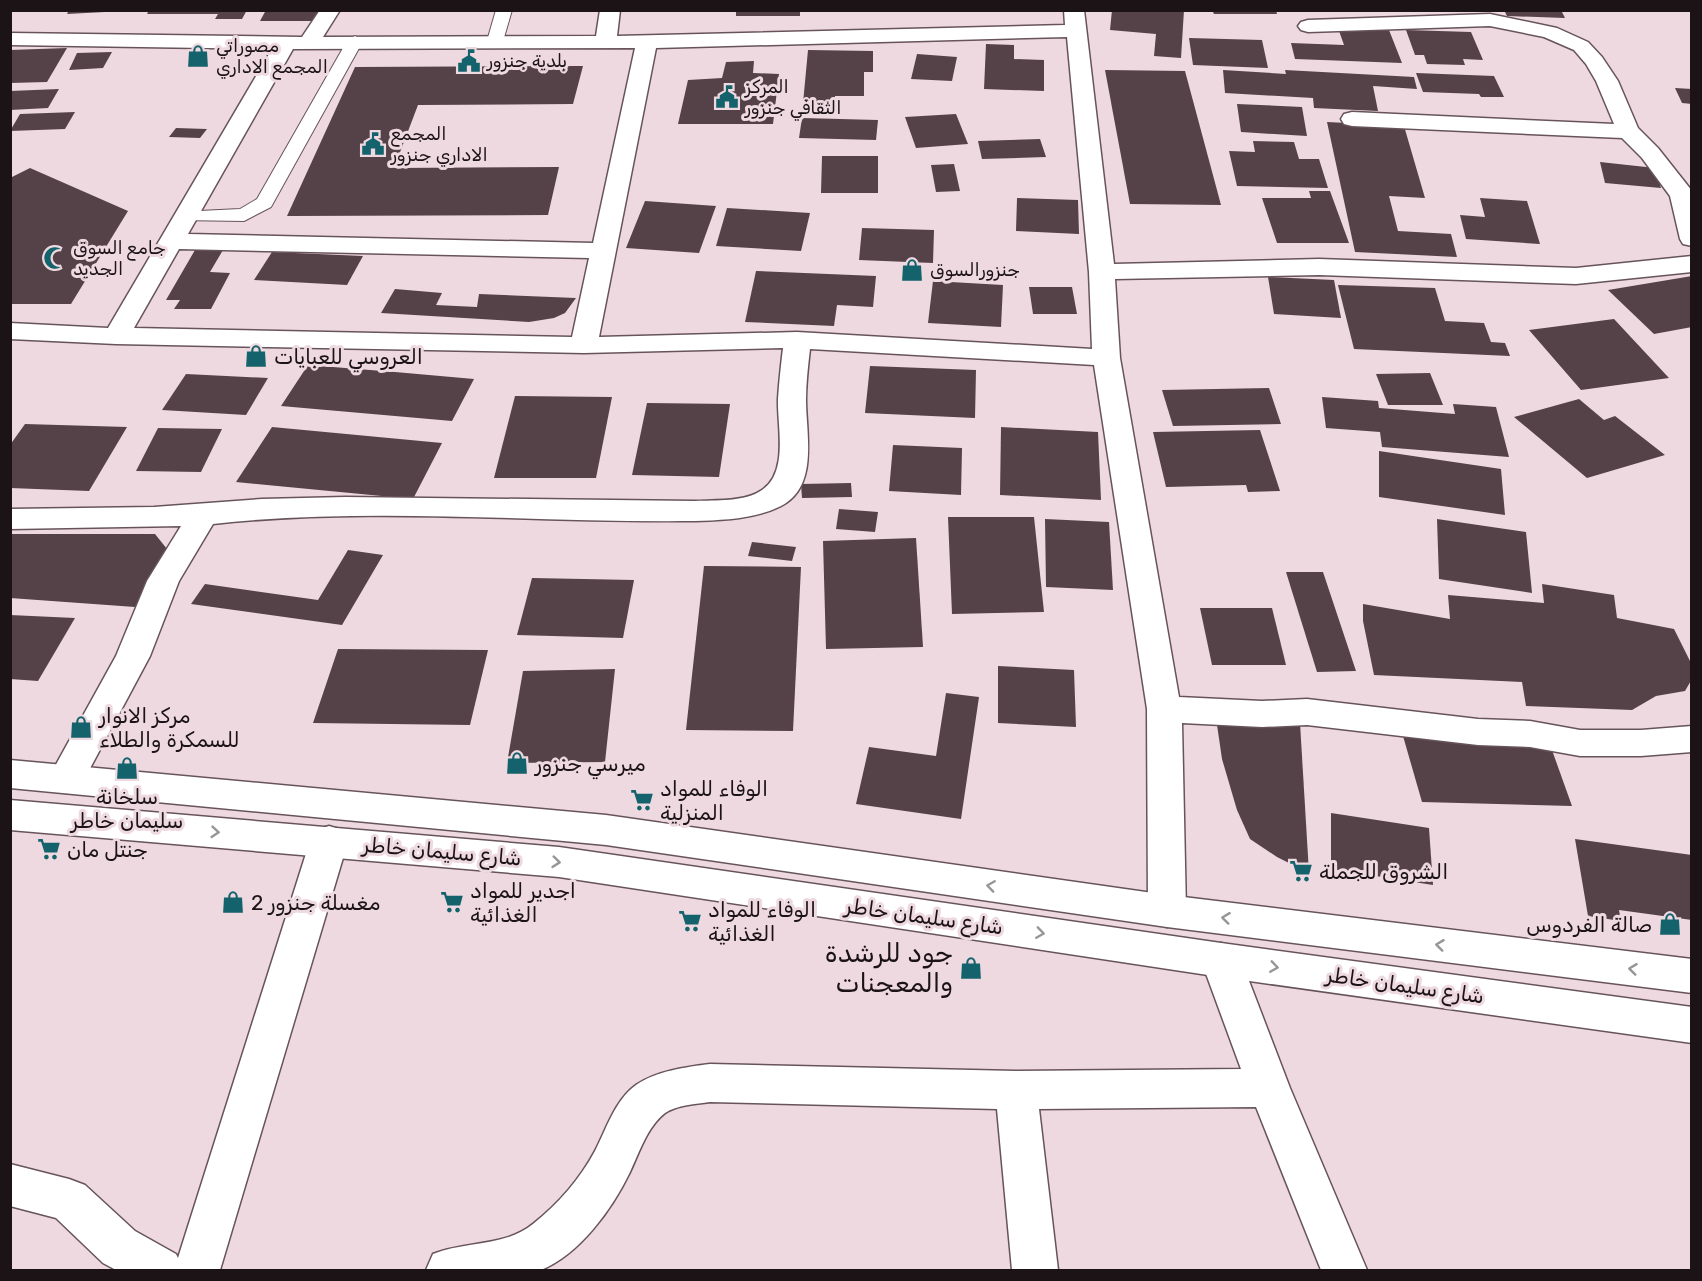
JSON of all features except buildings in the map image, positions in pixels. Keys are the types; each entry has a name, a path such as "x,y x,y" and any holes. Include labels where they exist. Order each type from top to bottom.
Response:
{"street":[{"path":"310,41 330,10"},
{"path":"606,42 610,10"},
{"path":"1308,26 1487,15 1550,32 1581,46 1607,81 1628,130 1650,153 1682,195 1692,239"},
{"path":"10,39 647,42 834,28 1074,21 1102,272 1106,358 1164,709 1167,911"},
{"path":"116,336 286,42"},
{"path":"584,345 647,42"},
{"path":"1352,119 1628,130"},
{"path":"172,241 604,252"},
{"path":"1102,272 1319,267 1576,276 1692,264"},
{"path":"10,331 116,336 584,345 797,339 1106,358"},
{"path":"10,519 106,519 347,506 666,511 742,508 768,500 784,488 791,463 792,401 797,339"},
{"path":"66,779 133,656 163,581 203,515"},
{"path":"1164,709 1262,714 1307,712 1478,732 1530,734 1580,743 1641,743 1692,739"},
{"name":"شارع سليمان خاطر","path":"10,774 606,830 1167,911 1692,976"},
{"name":"شارع سليمان خاطر","path":"10,815 559,862 1221,960 1692,1025"},
{"path":"197,1270 329,841"},
{"path":"1221,960 1269,1088 1344,1270"},
{"path":"448,1270 481,1265 530,1253 573,1219 605,1176 625,1135 646,1102 676,1088 722,1083 1016,1090 1269,1088"},
{"path":"1016,1090 1035,1270"},
{"path":"10,1185 69,1200 119,1247 160,1270"}],"lane":[{"path":"495,42 504,10"},
{"path":"186,216 244,215 264,203 355,42"}],"place":[{"name":"مصوراتي المجمع الاداري","path":"198,56"},
{"name":"بلدية جنزور","path":"469,61"},
{"name":"المركز الثقافي جنزور","path":"727,97"},
{"name":"المجمع الاداري جنزور","path":"373,144"},
{"name":"جامع السوق الجديد","path":"55,258"},
{"name":"جنزورالسوق","path":"912,270"},
{"name":"العروسي للعبايات","path":"256,356"},
{"name":"مركز الانوار للسمكرة والطلاء","path":"81,727"},
{"name":"ميرسي جنزور","path":"517,763"},
{"name":"سلخانة سليمان خاطر","path":"127,768"},
{"name":"الوفاء للمواد المنزلية","path":"642,800"},
{"name":"جنتل مان","path":"49,849"},
{"name":"الشروق للجملة","path":"1301,871"},
{"name":"مغسلة جنزور 2","path":"233,902"},
{"name":"اجدير للمواد الغذائية","path":"452,902"},
{"name":"الوفاء للمواد الغذائية","path":"690,921"},
{"name":"صالة الفردوس","path":"1670,924"},
{"name":"جود للرشدة والمعجنات","path":"971,968"}]}
